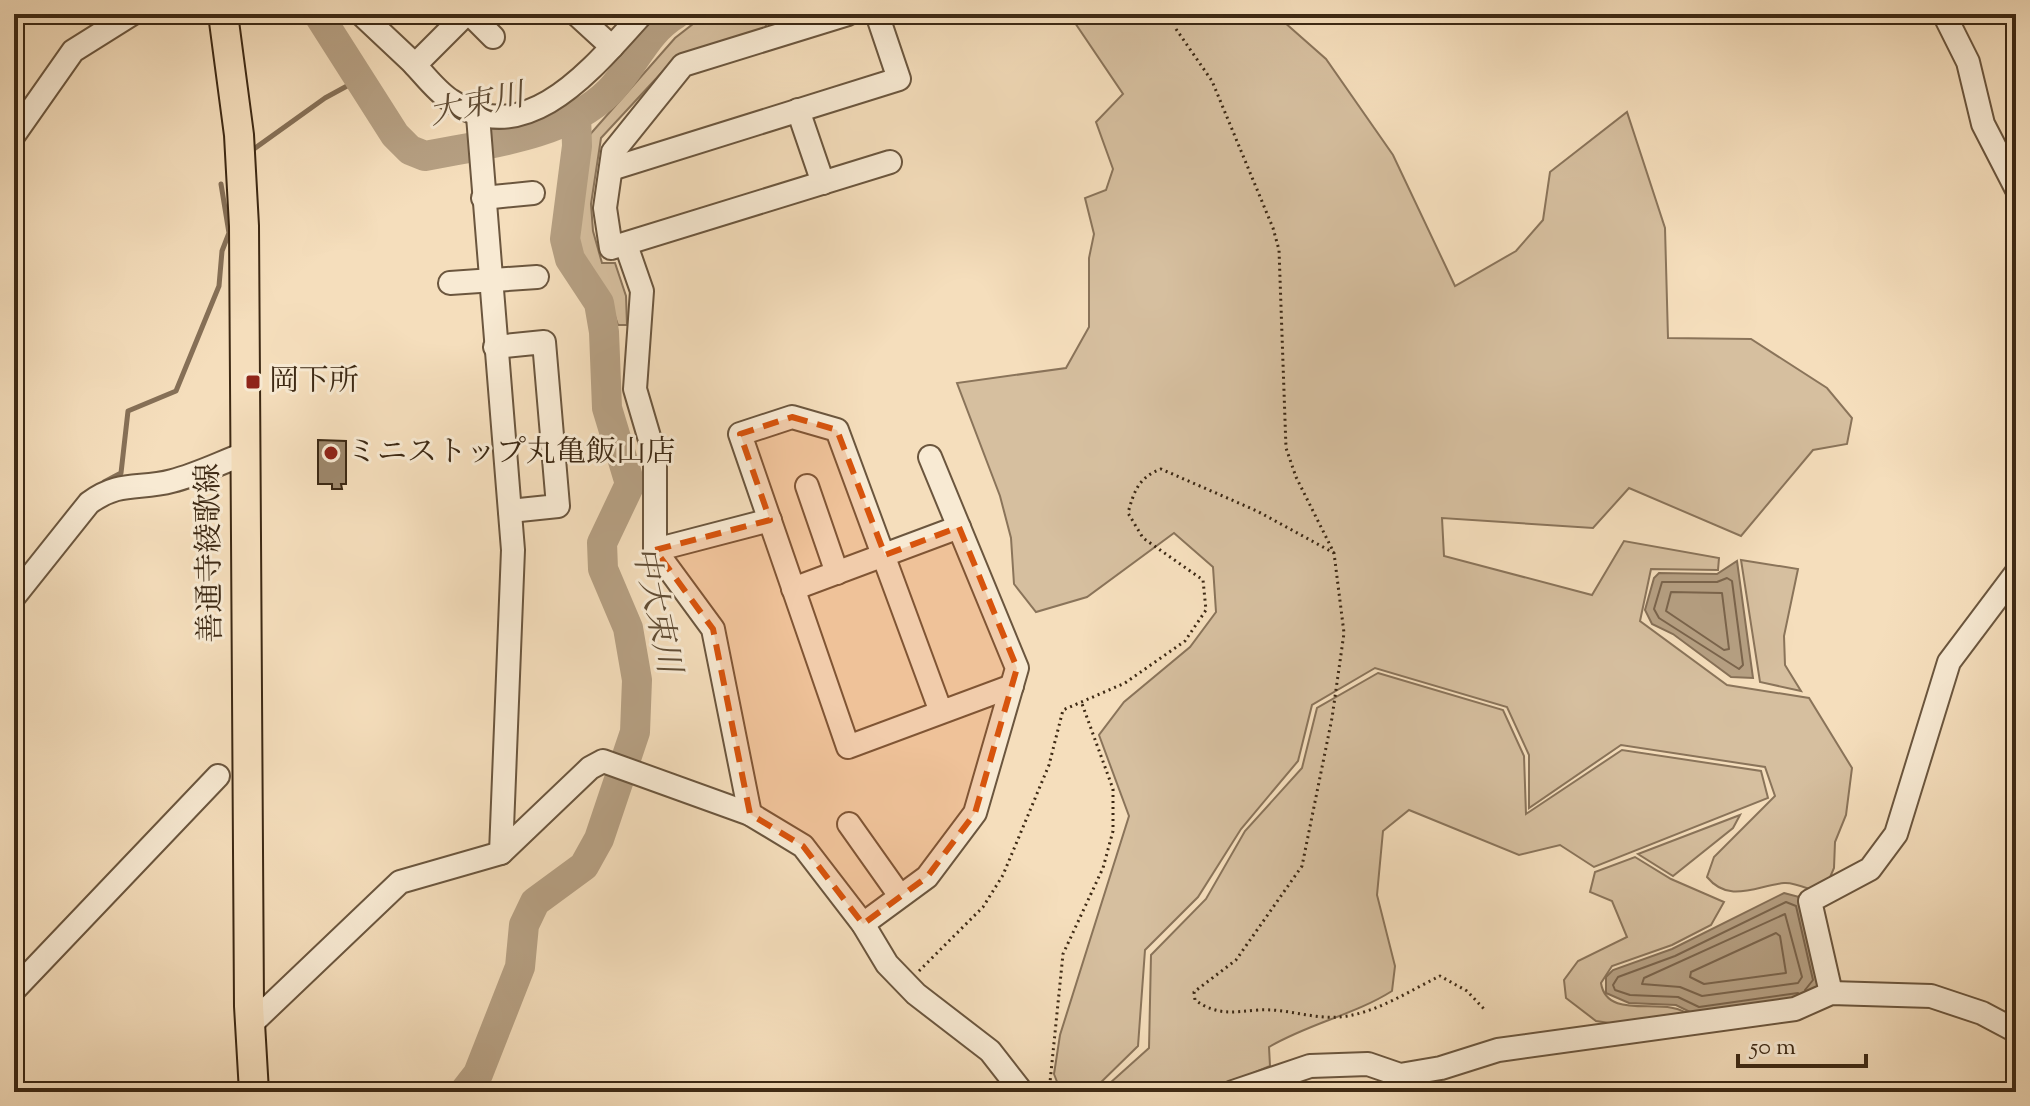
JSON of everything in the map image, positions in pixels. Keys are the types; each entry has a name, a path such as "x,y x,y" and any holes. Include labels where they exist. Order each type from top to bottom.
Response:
{"main road":[{"name":"善通寺綾歌線","path":"223,14 239,135 244,226 249,1026 254,1092"}],"street":[{"path":"14,135 51,77 73,51 132,14"},
{"path":"361,14 448,99 478,122 510,511 512,589 501,853"},
{"path":"415,65 468,14 493,37"},
{"path":"576,14 612,47"},
{"path":"478,122 549,103 572,87 642,14"},
{"path":"848,14 786,23 683,65 613,152 605,208 611,248 890,162"},
{"path":"611,169 899,79 877,14"},
{"path":"1944,14 1968,62 1983,124 2016,188"},
{"path":"798,110 823,183"},
{"path":"483,198 533,193"},
{"path":"626,245 642,291 635,389 655,457 655,550 713,629 750,814"},
{"path":"450,283 537,277"},
{"path":"495,347 544,342 546,357 558,506 510,511"},
{"path":"941,712 837,430 792,417 740,434 848,747 1012,686"},
{"path":"14,597 89,503 103,492 124,485 171,482 244,454"},
{"path":"863,924 927,877 975,813 1017,668 930,457"},
{"path":"807,486 837,573"},
{"path":"655,550 770,520"},
{"path":"793,589 959,527"},
{"path":"1831,993 1810,901 1870,869 1885,852 1906,809 1949,662 2016,573"},
{"path":"249,1026 400,882 501,853 590,768 603,761 614,762 750,814 803,846 863,924 887,964 907,985 990,1051 1022,1092"},
{"path":"14,990 218,776"},
{"path":"849,824 900,896"},
{"path":"1233,1092 1310,1066 1368,1064 1400,1075 1441,1068 1498,1050 1795,1009 1831,993 1931,996 1982,1013 2016,1031"}],"path":[{"path":"1176,29 1212,81 1273,228 1279,250 1286,448 1296,477 1334,553 1344,633 1332,718 1302,866 1236,960 1201,983 1194,992 1195,1000 1205,1007 1226,1013 1244,1014 1257,1010 1336,1018 1356,1015 1440,976 1467,991 1485,1010"},
{"path":"907,985 983,907 1003,875 1049,765 1063,710 1125,683 1185,641 1206,610 1203,580 1143,538 1128,513 1134,489 1148,474 1161,469 1257,511 1334,553"},
{"path":"1049,1092 1063,954 1103,868 1113,831 1113,789 1081,701"}],"highlighted area":[{"path":"792,417 837,430 885,555 959,527 1017,668 975,813 927,877 863,924 803,846 750,814 713,629 655,550 770,520 740,434"}],"shaded area":[{"path":"727,14 770,14 765,28 678,55 601,138 591,204 593,231 602,263 615,263 626,296 627,325 618,325 610,302 579,251 575,225 586,139 675,38 693,24"},
{"path":"1069,14 1275,14 1326,59 1393,155 1455,286 1516,251 1543,220 1550,172 1627,112 1665,228 1668,338 1751,339 1827,388 1852,418 1847,444 1813,450 1741,536 1629,488 1593,528 1442,518 1444,556 1592,595 1624,541 1719,558 1718,570 1651,569 1640,621 1727,685 1809,698 1852,768 1846,815 1835,842 1834,868 1828,882 1815,891 1788,883 1734,892 1715,885 1707,877 1714,857 1775,796 1765,767 1621,745 1529,808 1529,755 1507,707 1375,668 1312,705 1298,761 1241,829 1198,897 1145,950 1138,1046 1091,1092 1061,1092 1054,1074 1060,1035 1129,816 1099,735 1124,702 1190,647 1216,612 1213,567 1174,533 1087,597 1036,612 1014,584 1011,538 1000,496 957,383 1066,368 1089,327 1089,258 1094,234 1085,198 1106,190 1113,169 1096,122 1123,94"},
{"path":"1741,560 1798,569 1784,636 1785,665 1801,691 1760,682"},
{"path":"1378,673 1503,710 1524,756 1526,814 1622,750 1761,771 1768,798 1594,867 1560,845 1519,855 1409,810 1383,831 1377,895 1395,966 1392,991 1269,1047 1270,1066 1247,1075 1186,1090 1100,1092 1149,1048 1151,955 1206,899 1245,831 1302,768 1317,708"},
{"path":"1740,815 1733,828 1673,876 1638,854"},
{"path":"1635,857 1671,879 1724,902 1711,925 1672,945 1612,966 1601,983 1606,995 1614,1002 1668,1007 1690,1016 1623,1025 1596,1021 1566,998 1564,980 1578,961 1627,937 1612,901 1590,892 1595,872"}],"water":[{"path":"1737,561 1753,678 1731,677 1673,634 1652,624 1645,610 1654,578 1659,573 1717,574"},
{"path":"1784,893 1803,898 1822,984 1807,1000 1696,1015 1676,1005 1629,1003 1606,993 1606,977 1613,970 1672,949"}],"building":[{"path":"318,440 346,441 346,484 341,484 342,489 332,489 332,484 318,484"}],"waterway":[{"name":"大束川","path":"318,14 395,135 410,150 425,156 522,136 569,119 609,92 656,30 676,14"},
{"path":"251,151 325,98 358,80"},
{"name":"中大束川","path":"464,1092 478,1074 520,967 524,925 535,902 584,866 599,839 635,732 637,680 628,628 603,569 602,543 630,484 607,408 604,332 599,303 570,259 565,239 577,146 576,114"},
{"path":"104,482 121,473 128,411 176,391 219,286 222,251 229,233 221,184"}],"place":[{"name":"岡下所","path":"253,382"},
{"name":"ミニストップ丸亀飯山店","path":"331,453"}]}
